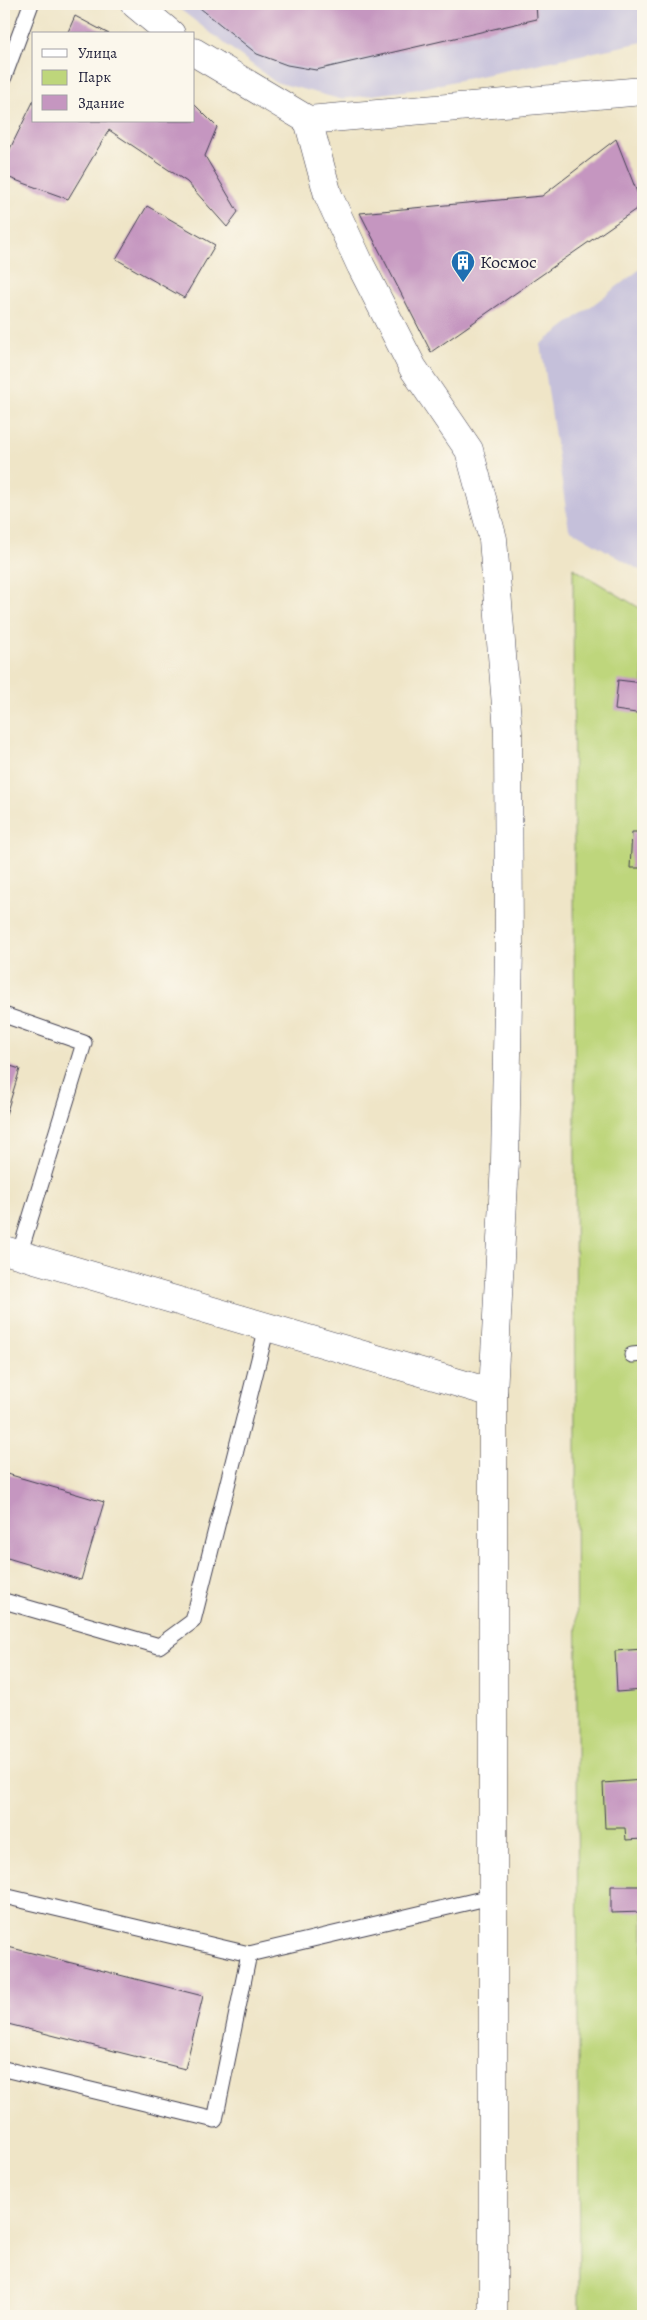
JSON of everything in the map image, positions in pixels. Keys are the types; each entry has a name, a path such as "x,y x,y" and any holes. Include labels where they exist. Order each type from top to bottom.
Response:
{"street":[{"path":"135,4 169,32"},
{"path":"195,53 308,120 643,92"},
{"path":"308,120 328,195 361,266 413,368 468,450 493,539 508,732 509,947 505,1162 493,1393 494,2316"},
{"path":"11,1253 493,1393"}],"lane":[{"path":"4,77 31,4"},
{"path":"4,1015 84,1043 11,1253"},
{"path":"4,1601 159,1646 193,1621 267,1327"},
{"path":"4,1896 249,1954 495,1896"},
{"path":"4,2069 214,2120 249,1954"}],"shaded area":[{"path":"173,4 643,4 643,42 412,90 340,99 275,82"},
{"path":"643,267 643,572 569,529 541,344"}],"green space":[{"path":"573,568 643,610 643,2316 579,2316"}],"building":[{"path":"195,4 311,4 314,6 336,4 536,4 537,19 316,70 287,65 257,54"},
{"path":"75,16 105,32 68,32"},
{"path":"32,104 32,122 195,122 195,105 217,127 205,156 238,212 227,227 187,182 109,130 68,199 4,176 4,161"},
{"name":"Космос","path":"616,139 642,205 431,352 360,213 542,196"},
{"path":"147,206 215,245 184,298 116,259"},
{"path":"618,680 643,683 643,714 615,710"},
{"path":"632,832 643,832 643,868 630,868"},
{"path":"4,1064 20,1069 4,1121"},
{"path":"4,1473 104,1502 81,1580 4,1557"},
{"path":"643,1649 643,1690 617,1692 615,1651"},
{"path":"643,1780 643,1839 626,1840 625,1828 605,1828 603,1783"},
{"path":"611,1886 643,1886 643,1912 611,1913"},
{"path":"4,1946 203,1996 185,2069 4,2023"}],"place":[{"name":"Космос","path":"463,283"}]}
